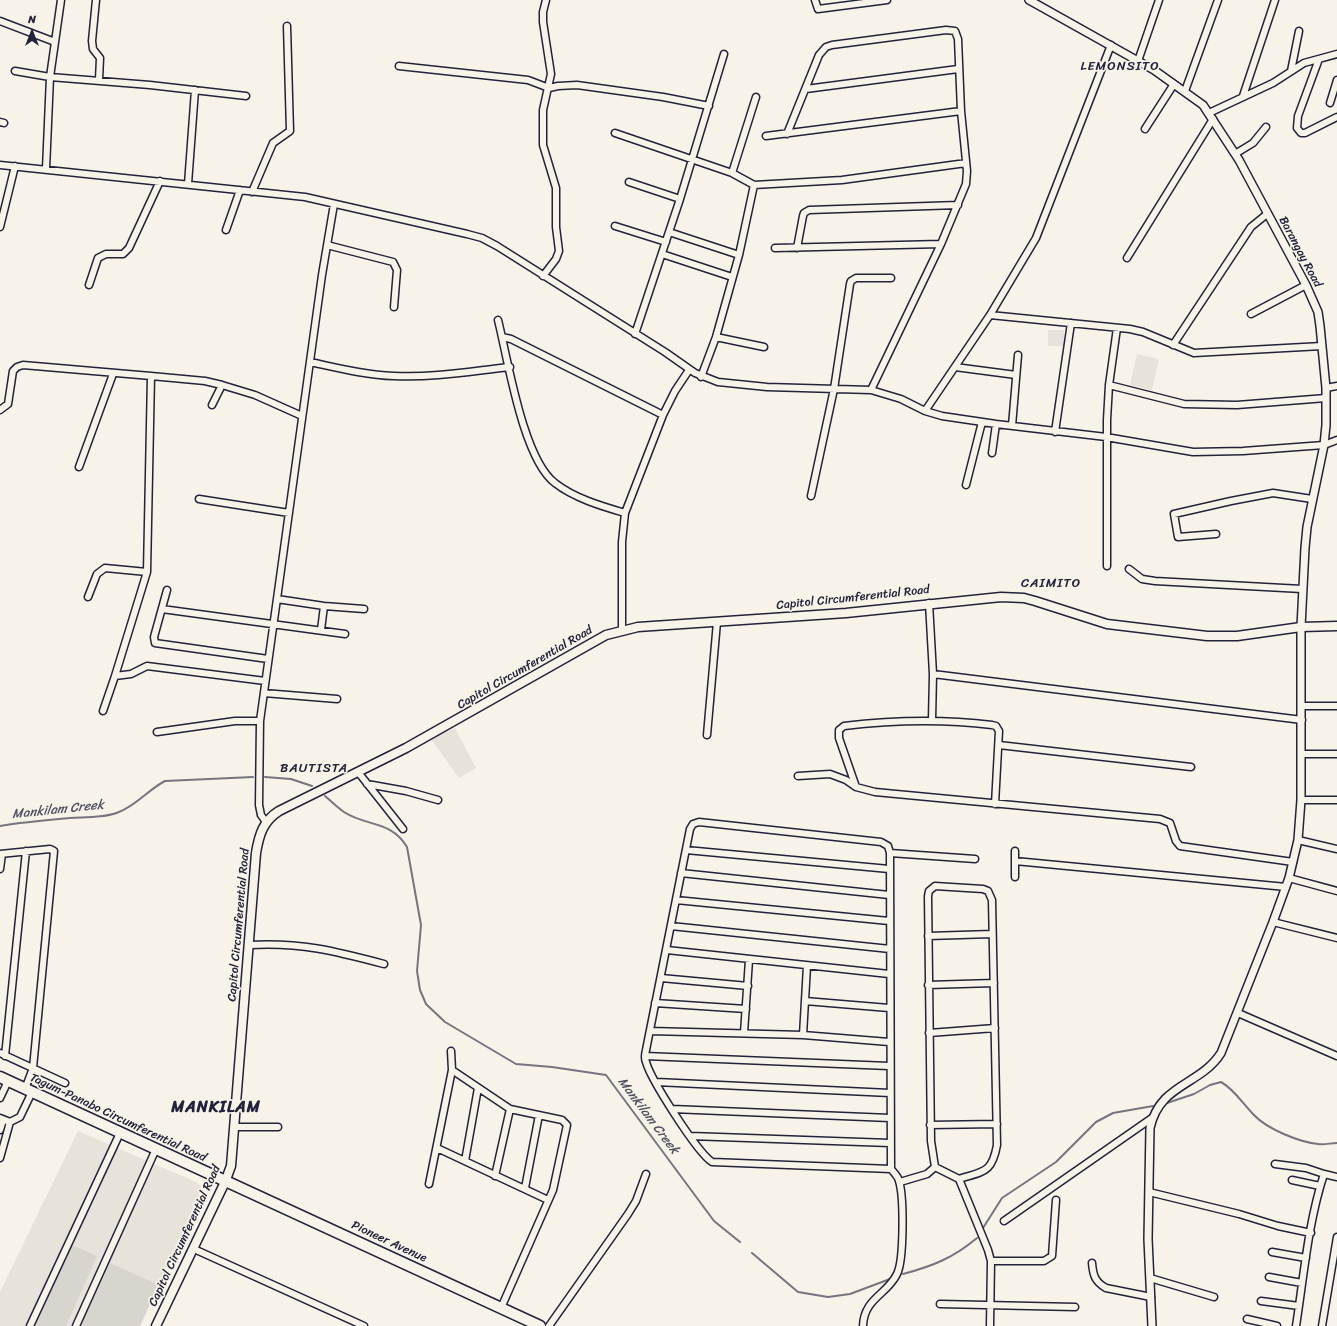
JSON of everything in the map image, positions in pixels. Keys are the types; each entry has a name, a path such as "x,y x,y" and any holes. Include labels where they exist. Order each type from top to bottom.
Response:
{"highway":[{"name":"Tagum-Panabo Circumferential Road","path":"4,1079 226,1182"},
{"name":"Pioneer Avenue","path":"226,1182 540,1326"}],"main road":[{"name":"Capitol Circumferential Road","path":"156,1326 226,1182 232,1160 256,853 259,837 266,822 279,811 452,723 606,635 638,626 846,613 981,598 1014,597 1035,601 1107,624 1207,636 1237,636 1301,627 1337,626"}],"street":[{"path":"46,169 50,77 61,0"},
{"path":"96,0 92,41 93,49 100,58 99,80"},
{"path":"543,276 556,259 559,251 556,227 556,188 543,145 543,110 549,88 550,62 543,22 543,12 546,0"},
{"path":"815,0 818,10 844,3 887,0"},
{"name":"Barangay Road","path":"1031,0 1111,45 1185,91 1194,97 1211,116 1235,154 1306,285 1318,312 1322,346 1326,388 1324,445 1307,527 1302,589 1302,754 1298,840 1286,887 1225,1045 1217,1060 1164,1099 1157,1107 1152,1118"},
{"path":"1138,61 1159,0"},
{"path":"1185,91 1218,0"},
{"path":"1243,96 1275,0"},
{"path":"0,21 55,42"},
{"path":"252,192 273,143 290,131 287,26"},
{"path":"787,134 819,56 826,47 946,30 952,30 957,34 958,69 966,163 966,184 940,244 870,390"},
{"path":"1290,71 1299,31"},
{"path":"925,412 990,315 1038,232 1111,45"},
{"path":"635,334 680,199 724,54"},
{"path":"1127,258 1211,116 1243,96 1273,82 1304,63 1337,54"},
{"path":"1319,59 1298,116 1297,128 1300,133 1305,133 1337,117"},
{"path":"399,66 528,80 549,88 577,85 663,97 709,106"},
{"path":"806,88 958,69"},
{"path":"15,71 50,77 99,80 246,96"},
{"path":"1330,102 1337,80"},
{"path":"1145,129 1174,84"},
{"path":"188,184 195,90"},
{"path":"732,173 756,97"},
{"path":"766,136 961,111"},
{"path":"1235,154 1253,143 1266,127"},
{"path":"615,133 732,173 754,185 861,178 966,163"},
{"path":"0,165 305,197 482,238 635,334 689,370 701,377 727,383 870,390 901,399 925,412 996,424 1106,437 1193,452 1243,451 1324,445 1337,440"},
{"path":"0,227 15,166"},
{"path":"90,285 98,258 106,254 123,254 129,248 160,181"},
{"path":"629,182 680,199"},
{"path":"701,377 716,337 739,255 754,185"},
{"path":"226,230 240,190"},
{"path":"266,822 259,805 260,721 302,416 334,204"},
{"path":"797,248 803,216 804,213 809,210 958,205"},
{"path":"1173,345 1251,227 1267,214"},
{"path":"615,226 666,242"},
{"path":"669,232 739,255"},
{"path":"775,248 940,244"},
{"path":"328,245 393,262 397,270 394,307"},
{"path":"662,254 732,277"},
{"path":"811,496 834,389 851,281 860,278 891,278"},
{"path":"1251,314 1306,285"},
{"path":"990,315 1143,332 1173,345 1202,353 1322,346"},
{"path":"498,320 528,441 548,477 554,483 590,501 625,513"},
{"path":"1055,432 1071,323"},
{"path":"1107,566 1106,437 1109,385 1117,328"},
{"path":"502,337 516,341 663,415"},
{"path":"716,337 764,347"},
{"path":"1012,426 1018,355"},
{"path":"310,362 374,375 395,376 445,374 510,367"},
{"path":"0,410 8,404 12,376 16,367 23,366 189,379 222,385 255,396 302,416"},
{"path":"954,367 1016,375"},
{"path":"622,630 622,542 625,513 663,415 674,392 689,370"},
{"path":"79,467 113,374"},
{"path":"103,711 147,572 151,376"},
{"path":"212,404 222,385"},
{"path":"1109,385 1184,404 1237,405 1326,398"},
{"path":"1326,388 1337,386"},
{"path":"966,485 982,422"},
{"path":"992,453 996,424"},
{"path":"1216,534 1178,537 1174,514 1231,500 1273,493 1312,499"},
{"path":"199,499 289,513"},
{"path":"88,596 97,574 105,568 147,572"},
{"path":"1129,569 1142,579 1155,581 1302,589"},
{"path":"167,590 154,637 157,644 268,659"},
{"path":"277,599 324,606 364,609"},
{"path":"929,603 933,674 932,720"},
{"path":"321,630 324,606"},
{"path":"162,609 274,623 345,634"},
{"path":"707,735 717,622"},
{"path":"115,676 131,674 147,666 152,666 265,681"},
{"path":"933,674 1302,720"},
{"path":"264,693 337,700"},
{"path":"1302,706 1337,706"},
{"path":"856,787 839,738 838,734 841,728 887,721 932,720 996,726 999,731 999,745 995,804"},
{"path":"157,732 235,721 260,721"},
{"path":"999,745 1192,768"},
{"path":"1302,754 1337,754"},
{"path":"358,772 403,829"},
{"path":"798,776 830,774 846,780 856,787 875,792 1160,819 1170,823 1176,841 1180,846 1293,862"},
{"path":"367,784 406,790 438,800"},
{"path":"1301,800 1337,800"},
{"path":"863,1326 863,1318 868,1306 892,1282 899,1267 902,1228 900,1182 896,1175 890,1169 716,1163 708,1159 690,1136 648,1068 645,1056 691,826 699,822 881,842 888,846 890,853 890,1169"},
{"path":"1298,840 1337,849"},
{"path":"0,869 1,854 50,849 54,851 33,1068 29,1091 20,1117 10,1122 2,1132"},
{"path":"686,850 889,869"},
{"path":"26,851 3,1055 65,1083"},
{"path":"1015,851 1015,877"},
{"path":"890,853 975,859"},
{"path":"1015,861 1286,887"},
{"path":"681,873 889,895"},
{"path":"1289,878 1337,891"},
{"path":"935,1167 932,1154 930,1125 928,896 931,888 939,886 983,889 988,890 992,900 997,1145 993,1163 983,1171 959,1179"},
{"path":"676,900 889,921"},
{"path":"1273,922 1337,938"},
{"path":"671,926 890,949"},
{"path":"928,936 992,934"},
{"path":"249,945 274,943 318,947 384,964"},
{"path":"666,950 889,974"},
{"path":"744,1033 749,960"},
{"path":"803,1035 807,966"},
{"path":"660,978 748,986"},
{"path":"928,985 994,983"},
{"path":"805,1001 889,1008"},
{"path":"655,1003 746,1009"},
{"path":"1238,1013 1337,1056"},
{"path":"929,1033 995,1028"},
{"path":"650,1032 803,1035 889,1042"},
{"path":"430,1184 452,1070 451,1051"},
{"path":"645,1056 889,1066"},
{"path":"452,1070 510,1109 562,1120 567,1125 558,1174 501,1308"},
{"path":"0,1098 4,1079"},
{"path":"656,1082 890,1093"},
{"path":"465,1161 478,1088"},
{"path":"495,1176 510,1109"},
{"path":"672,1109 890,1118"},
{"path":"525,1188 539,1115"},
{"path":"1152,1118 1150,1128 1149,1192 1152,1326"},
{"path":"1004,1221 1152,1118"},
{"path":"0,1158 2,1132 1,1119 10,1122"},
{"path":"930,1125 997,1124"},
{"path":"235,1127 278,1127"},
{"path":"30,1326 120,1133"},
{"path":"690,1136 890,1143"},
{"path":"437,1148 548,1200"},
{"path":"76,1326 156,1149"},
{"path":"1275,1164 1306,1168 1337,1177"},
{"path":"935,1167 959,1179 991,1261 990,1326"},
{"path":"900,1182 927,1174 935,1167"},
{"path":"549,1326 628,1214 636,1200 646,1174"},
{"path":"1296,1326 1310,1233 1324,1174"},
{"path":"1292,1180 1320,1186"},
{"path":"1149,1192 1310,1233"},
{"path":"991,1261 1044,1261 1052,1256 1056,1200"},
{"path":"1322,1326 1337,1237"},
{"path":"194,1249 364,1326"},
{"path":"1272,1252 1306,1258"},
{"path":"1092,1263 1093,1275 1101,1286 1151,1297"},
{"path":"1269,1277 1302,1283"},
{"path":"1150,1278 1214,1297"},
{"path":"1261,1301 1299,1306"},
{"path":"940,1304 1075,1307"},
{"path":"1247,1319 1277,1326"}],"shaded area":[{"path":"1048,330 1064,330 1064,346 1048,346"},
{"path":"1137,354 1159,359 1152,390 1130,385"},
{"path":"455,728 476,768 459,778 431,739"},
{"path":"78,1131 196,1182 201,1186 200,1193 140,1326 0,1326 0,1292"},
{"path":"72,1245 97,1256 66,1326 35,1326"},
{"path":"110,1263 159,1285 140,1326 81,1326"}],"waterway":[{"name":"Mankilam Creek","path":"0,826 44,820 113,814 132,805 165,781 253,777"},
{"name":"Mankilam Creek","path":"265,777 291,779 312,786"},
{"name":"Mankilam Creek","path":"325,796 341,810 353,817 394,832 401,838 407,847 421,925 417,971 420,990 426,1004 445,1022 516,1064 552,1067 606,1075 714,1221 740,1242"},
{"name":"Mankilam Creek","path":"1164,1104 1194,1094 1210,1085 1221,1082 1226,1085 1260,1120 1275,1130 1293,1138 1310,1143 1337,1143"},
{"name":"Mankilam Creek","path":"983,1228 1002,1198 1056,1162 1096,1122 1113,1113 1153,1106"},
{"name":"Mankilam Creek","path":"903,1274 924,1268 951,1256 977,1238"},
{"name":"Mankilam Creek","path":"752,1253 798,1292 828,1297 850,1294 890,1279"}],"district":[{"name":"LEMONSITO","path":"1120,67"},
{"name":"CAIMITO","path":"1051,584"},
{"name":"BAUTISTA","path":"314,769"},
{"name":"MANKILAM","path":"216,1108"}]}
